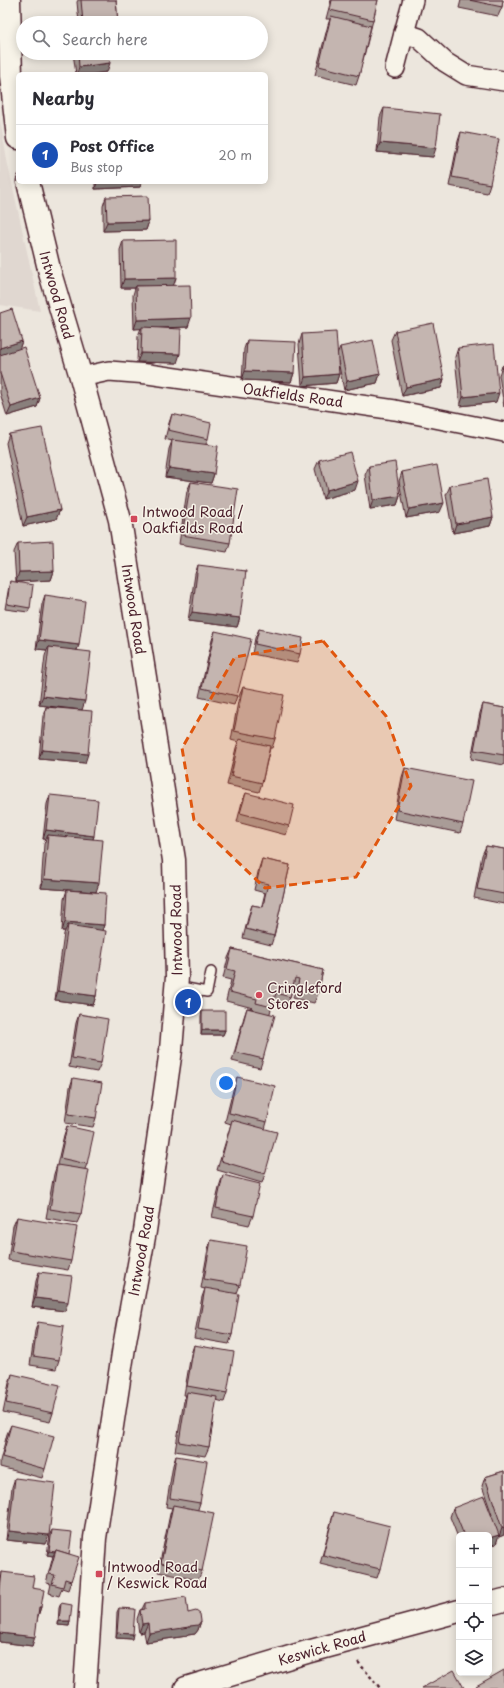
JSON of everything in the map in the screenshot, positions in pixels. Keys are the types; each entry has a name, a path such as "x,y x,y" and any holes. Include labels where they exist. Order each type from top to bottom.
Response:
{"street":[{"path":"9,0 11,76 16,120"},
{"path":"395,68 413,0"},
{"path":"404,33 419,38 445,62 466,75 504,81"},
{"name":"Intwood Road","path":"28,184 50,273 81,377 120,520 173,853 176,916 176,986 171,1050 146,1223 124,1347 95,1538 85,1688"},
{"name":"Oakfields Road","path":"81,377 109,371 148,374 396,410 504,432"},
{"path":"492,1603 504,1600"},
{"name":"Keswick Road","path":"186,1688 348,1640 456,1612"}],"lane":[{"path":"176,986 207,992 211,972"}],"path":[{"path":"348,1640 355,1658 380,1688"}],"highlighted area":[{"path":"323,641 386,716 411,786 356,877 265,888 194,820 182,748 235,657"}],"shaded area":[{"path":"0,120 8,165 40,311 0,305"}],"building":[{"path":"81,0 116,0 117,16 82,16"},
{"path":"332,0 378,0 373,20 330,10"},
{"path":"469,0 503,0 502,7"},
{"path":"331,16 371,26 359,76 319,66"},
{"path":"78,60 110,60 110,63 79,67"},
{"path":"384,108 440,114 436,148 380,143"},
{"path":"461,132 499,139 490,184 452,177"},
{"path":"148,196 149,221 107,222 106,197"},
{"path":"176,240 176,278 124,279 123,241"},
{"path":"190,285 191,318 137,320 136,286"},
{"path":"12,309 22,341 0,348 0,313"},
{"path":"433,323 444,379 406,387 395,331"},
{"path":"142,327 181,329 180,354 141,353"},
{"path":"336,332 339,374 305,377 302,334"},
{"path":"247,340 296,342 294,373 245,371"},
{"path":"373,340 380,374 347,381 340,347"},
{"path":"494,344 499,393 463,397 458,348"},
{"path":"24,347 40,398 11,407 0,373 0,355"},
{"path":"504,365 504,376 502,366"},
{"path":"172,414 211,423 208,439 168,430"},
{"path":"42,428 60,510 27,517 9,434"},
{"path":"172,440 218,446 214,474 169,468"},
{"path":"350,452 358,481 327,490 319,460"},
{"path":"395,462 400,496 373,500 369,466"},
{"path":"437,465 444,503 409,509 402,472"},
{"path":"487,479 493,517 456,524 450,486"},
{"path":"191,482 238,489 230,543 182,535"},
{"path":"53,541 54,571 19,572 18,543"},
{"path":"198,565 246,571 240,618 192,612"},
{"path":"10,581 33,585 30,608 7,604"},
{"path":"45,595 85,601 79,645 39,640"},
{"path":"259,629 303,638 300,654 255,644"},
{"path":"215,631 251,639 237,696 202,688"},
{"path":"49,647 91,652 85,701 43,696"},
{"path":"243,687 284,695 275,739 234,731"},
{"path":"483,704 504,708 504,755 474,750"},
{"path":"46,707 92,711 88,754 42,750"},
{"path":"239,739 270,746 262,783 231,776"},
{"path":"405,768 472,781 463,824 397,810"},
{"path":"246,793 294,805 289,826 240,813"},
{"path":"50,795 98,800 94,836 46,830"},
{"path":"48,835 103,840 99,883 44,879"},
{"path":"486,846 504,849 504,894 477,889"},
{"path":"262,859 290,865 274,936 246,929 252,905 263,907 268,884 257,881"},
{"path":"67,890 106,893 104,925 65,922"},
{"path":"68,925 106,931 96,996 58,991"},
{"path":"232,949 323,970 318,994 297,989 299,979 295,978 290,997 276,993 272,1007 256,1003 257,999 230,992 235,971 227,969"},
{"path":"247,1008 275,1015 263,1059 235,1052"},
{"path":"202,1011 225,1011 225,1030 202,1030"},
{"path":"79,1014 108,1019 101,1063 72,1058"},
{"path":"237,1077 275,1086 267,1122 229,1113"},
{"path":"73,1078 102,1083 96,1118 68,1114"},
{"path":"232,1120 277,1132 265,1174 221,1161"},
{"path":"67,1126 94,1132 87,1164 60,1158"},
{"path":"57,1165 89,1170 81,1214 50,1209"},
{"path":"223,1175 260,1184 253,1216 216,1208"},
{"path":"17,1217 77,1227 71,1261 11,1251"},
{"path":"211,1240 247,1246 240,1285 204,1279"},
{"path":"39,1272 72,1276 68,1302 35,1298"},
{"path":"205,1288 239,1294 232,1335 198,1329"},
{"path":"38,1322 64,1326 59,1360 33,1356"},
{"path":"194,1345 234,1352 227,1393 187,1386"},
{"path":"12,1374 60,1385 53,1413 6,1403"},
{"path":"187,1392 217,1397 209,1447 179,1442"},
{"path":"11,1425 54,1436 45,1469 2,1457"},
{"path":"176,1456 207,1461 200,1503 170,1498"},
{"path":"504,1471 504,1528 502,1528 485,1477"},
{"path":"15,1478 55,1483 49,1535 9,1531"},
{"path":"484,1496 499,1535 492,1537 492,1532 463,1532 453,1508"},
{"path":"173,1505 214,1513 202,1571 161,1563"},
{"path":"334,1512 390,1526 380,1569 323,1555"},
{"path":"52,1530 72,1532 69,1554 56,1550 55,1552 49,1551"},
{"path":"56,1550 79,1557 71,1581 65,1579 63,1587 52,1584 55,1575 49,1574"},
{"path":"2,1572 34,1576 32,1588 44,1590 41,1607 39,1607 35,1637 0,1633 0,1590"},
{"path":"186,1597 188,1613 196,1611 200,1614 201,1621 198,1625 149,1633 148,1623 142,1624 140,1610 145,1609 145,1603"},
{"path":"61,1603 72,1605 70,1621 59,1621"},
{"path":"119,1608 135,1609 133,1634 117,1633"},
{"path":"454,1670 464,1688 422,1688"},
{"path":"504,1670 504,1688 477,1688 476,1686"}],"place":[{"name":"Intwood Road / Oakfields Road","path":"134,519"},
{"name":"Cringleford Stores","path":"259,995"},
{"name":"Post Office","path":"188,1002"},
{"name":"Intwood Road / Keswick Road","path":"99,1574"}]}
